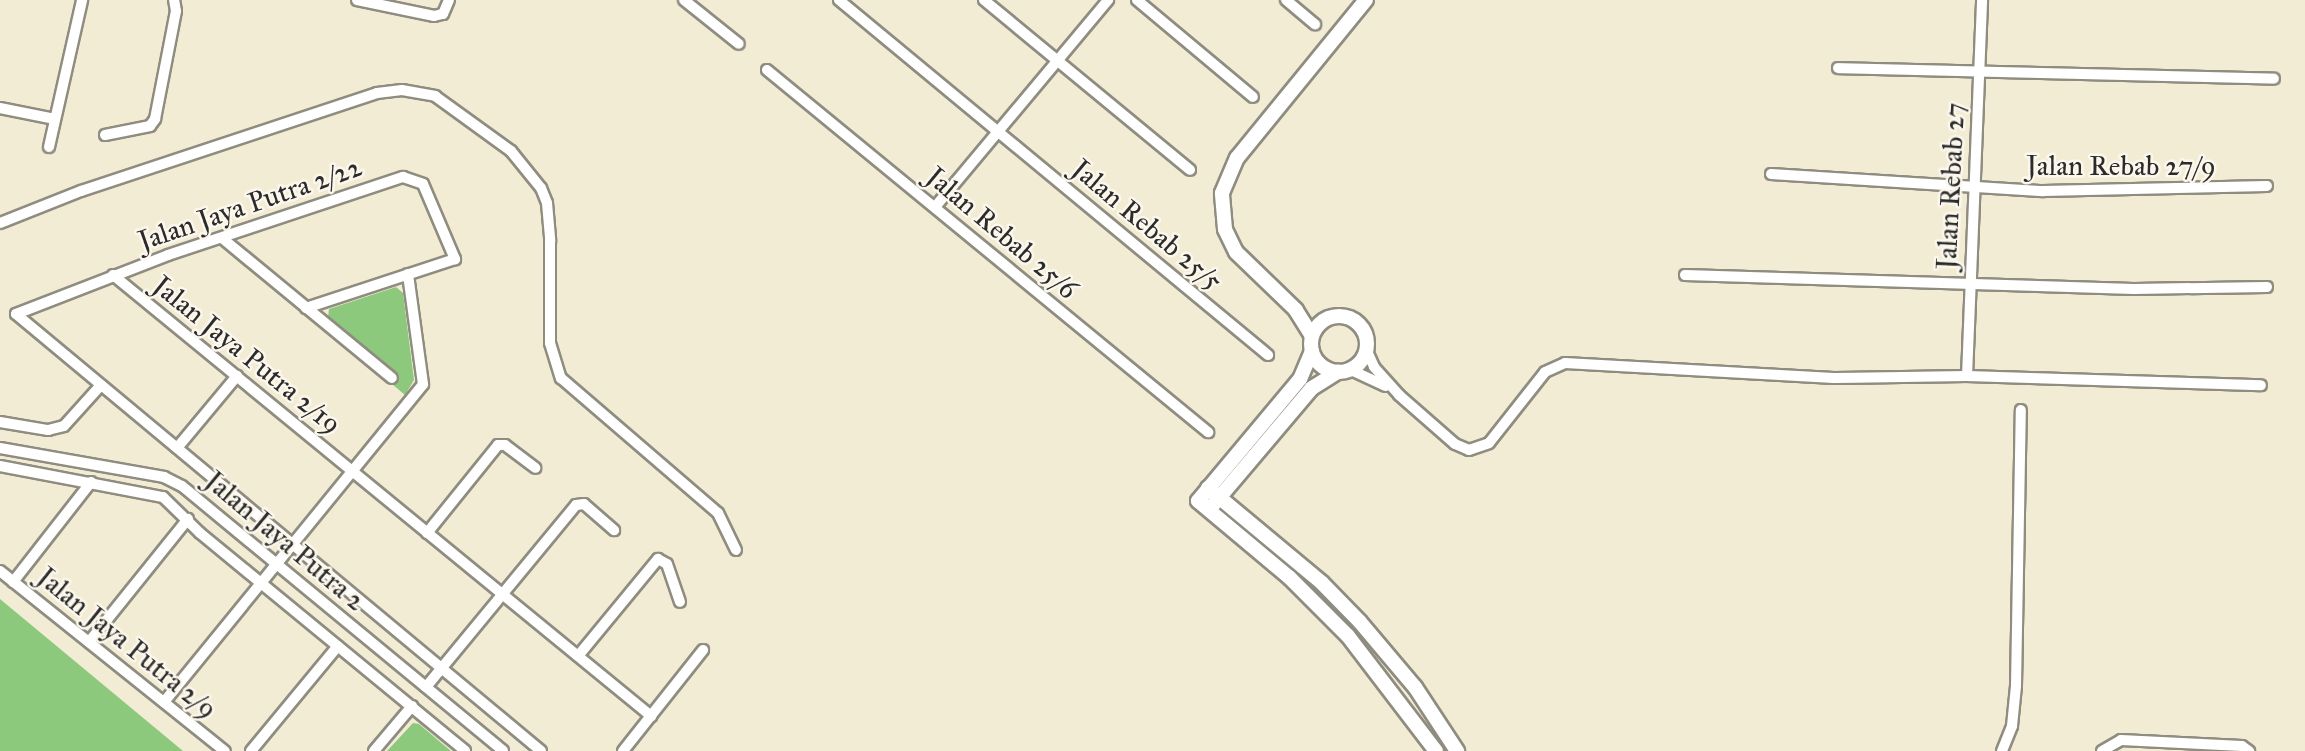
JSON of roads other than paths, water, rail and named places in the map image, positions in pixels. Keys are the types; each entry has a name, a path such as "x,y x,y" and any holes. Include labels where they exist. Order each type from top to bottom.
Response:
{"street":[{"path":"49,147 82,0"},
{"path":"105,135 149,126 155,119 176,11 174,0"},
{"path":"356,0 443,15 449,0"},
{"path":"684,0 740,44"},
{"name":"Jalan Rebab 25/5","path":"839,0 1268,355"},
{"path":"984,0 1190,170"},
{"path":"935,207 1108,0"},
{"path":"1137,0 1253,97"},
{"path":"1286,0 1315,24"},
{"path":"1364,0 1237,158 1224,181 1221,205 1229,239 1243,260 1302,317 1319,364 1369,376 1399,395"},
{"name":"Jalan Rebab 27","path":"1967,376 1968,284 1976,187 1982,0"},
{"path":"1838,68 2274,79"},
{"name":"Jalan Rebab 25/6","path":"767,70 1208,432"},
{"path":"0,223 81,191 377,93 421,91 435,96 511,151 533,174 544,196 550,241 550,343 561,378 718,513 736,550"},
{"path":"0,108 55,120"},
{"name":"Jalan Rebab 27/9","path":"1772,174 1976,187 2137,192 2267,186"},
{"name":"Jalan Jaya Putra 2/22","path":"101,385 16,314 113,275 403,177 423,184 455,259 408,274"},
{"path":"222,239 393,378"},
{"path":"164,702 423,384 408,274 306,308"},
{"name":"Jalan Jaya Putra 2/19","path":"113,275 651,716"},
{"path":"1685,275 1968,284 2267,287"},
{"path":"1282,296 1327,318 1339,315 1357,322 1365,332 1367,351 1374,368 1399,395 1455,444 1475,450 1489,443 1557,364 1834,378 1967,376 2261,385"},
{"path":"1327,318 1312,344 1300,379 1203,506 1348,636 1436,751"},
{"path":"1214,493 1239,474 1312,387 1345,371 1367,351"},
{"path":"177,448 237,376"},
{"path":"0,422 47,430 64,426 101,385 541,751"},
{"path":"2002,751 2012,726 2016,686 2021,410"},
{"path":"427,533 498,445 505,445 535,468"},
{"name":"Jalan Jaya Putra 2","path":"0,448 173,480 503,751"},
{"path":"0,466 163,497 465,751"},
{"path":"1239,474 1238,503 1251,524"},
{"path":"13,582 91,482"},
{"path":"1214,493 1360,622 1415,687 1457,751"},
{"path":"426,687 576,505 584,504 614,530"},
{"path":"89,642 188,519"},
{"path":"578,656 658,559 667,564 681,602"},
{"name":"Jalan Jaya Putra 2/9","path":"0,571 225,751"},
{"path":"251,751 338,646"},
{"path":"623,751 703,650"},
{"path":"374,751 412,706"},
{"path":"2102,751 2121,740 2245,749"}]}
